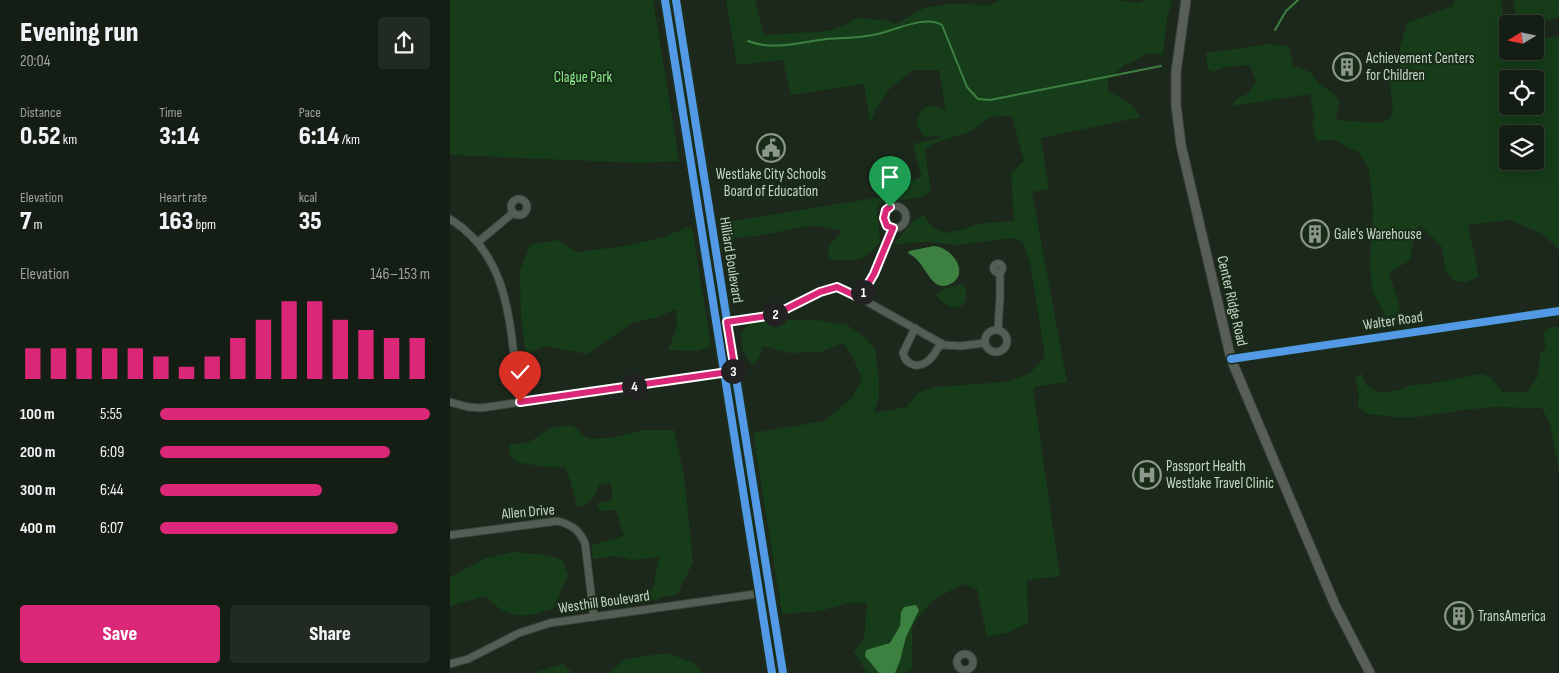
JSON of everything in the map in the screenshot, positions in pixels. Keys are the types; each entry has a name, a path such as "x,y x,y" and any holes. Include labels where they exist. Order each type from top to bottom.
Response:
{"main road":[{"name":"Hilliard Boulevard","path":"665,0 772,673"},
{"name":"Hilliard Boulevard","path":"676,0 783,673"},
{"name":"Center Ridge Road","path":"1186,0 1176,72 1177,119 1181,145 1231,359 1335,605 1370,673"}],"street":[{"path":"478,242 513,212"},
{"path":"450,219 478,242 493,265 501,283 506,304 520,402"},
{"path":"860,298 874,274 893,228"},
{"path":"998,329 1000,272"},
{"path":"727,322 774,315 820,292 837,287 941,343 953,346 985,343"},
{"name":"Walter Road","path":"1231,359 1559,311"},
{"path":"915,328 903,353 909,364 917,365 930,360 941,343"},
{"path":"998,329 1006,335 1007,339 1006,347 996,352 988,348 985,343 986,335 991,330 998,329"},
{"path":"450,402 481,408 735,371"},
{"name":"Allen Drive","path":"450,535 558,521 570,525 580,533 585,543 594,617"},
{"name":"Westhill Boulevard","path":"450,664 468,659 519,632 550,623 770,592"}],"green space":[{"name":"Clague Park","path":"450,0 653,0 679,160 681,161 641,163 450,155"},
{"path":"726,0 755,0 764,35 829,31 857,18 883,20 896,24 924,8 950,4 991,5 999,0 1116,0 1139,3 1145,0 1172,0 1167,19 1163,55 1148,53 1124,65 1108,80 1108,91 1130,103 1141,117 1041,138 1049,189 1032,192 1067,382 1038,386 1033,389 1060,576 1027,580 1028,623 1009,632 987,637 977,589 962,584 932,601 916,620 912,628 912,669 906,673 867,673 854,652 864,638 867,603 849,603 820,611 782,614 753,433 824,421 852,398 862,379 852,355 843,343 821,352 789,353 763,346 759,358 752,365 743,350 741,333 750,323 765,320 816,320 847,325 862,335 875,349 879,397 874,413 907,407 917,393 936,387 1005,382 1029,374 1045,357 1030,262 1023,242 1013,238 956,245 928,242 894,244 914,220 924,215 933,228 946,233 977,224 1014,221 1011,173 1024,161 1012,116 990,117 972,131 935,143 925,149 931,191 921,197 879,204 877,209 880,242 868,254 858,260 829,259 828,247 842,231 819,226 800,227 756,236 728,238 728,229 734,221 881,197 880,191 922,177 913,144 943,136 925,137 917,127 919,115 921,110 929,106 940,107 946,110 939,70 914,70 891,87 870,122 864,84 791,95 783,60 737,65"},
{"path":"1455,0 1501,0 1503,15 1499,15 1499,60 1544,60 1544,38 1559,36 1559,250 1543,234 1510,220 1468,225 1479,277 1465,282 1455,281 1445,270 1442,247 1420,225 1414,237 1410,260 1389,273 1400,307 1397,314 1386,317 1372,291 1370,265 1373,209 1369,170 1359,153 1335,140 1316,141 1312,121 1315,120 1310,94 1234,106 1235,100 1249,93 1256,82 1250,65 1225,67 1213,72 1208,69 1206,53 1269,44 1289,46 1293,66 1310,72 1319,84 1333,93 1339,101 1336,120 1380,123 1391,118 1393,106 1389,78 1400,68 1400,47 1407,23 1453,6"},
{"path":"1513,0 1559,0 1559,18 1544,20 1544,15 1516,15"},
{"path":"672,1 691,126 669,3"},
{"path":"694,138 705,207 702,205 692,143"},
{"path":"705,220 707,221 729,363 726,362"},
{"path":"692,227 711,346 697,351 668,350 677,327 676,309 658,317 632,323 587,354 545,346 526,354 521,319 520,271 530,245 557,240 577,252 625,246 664,237"},
{"path":"961,284 966,289 966,300 962,306 954,307 948,305 936,295 942,290"},
{"path":"1550,327 1559,327 1559,470 1550,425 1542,408 1495,407 1418,417 1394,417 1368,414 1358,407 1359,394 1355,378 1361,373 1366,385 1373,390 1383,393 1412,385 1481,374 1491,377 1502,392 1528,392 1538,376 1540,353 1546,348 1543,332"},
{"path":"730,382 733,382 746,478"},
{"path":"572,425 588,439 610,438 643,430 674,430 684,475 693,562 677,595 663,596 656,600 650,599 647,593 653,588 659,557 631,560 616,556 593,559 591,545 624,536 616,510 600,511 597,504 612,500 611,482 599,485 594,497 583,507 577,506 565,467 545,467 516,462 509,454 510,444 528,443 550,428"},
{"path":"750,494 765,580 761,578 748,502"},
{"path":"513,552 547,555 562,560 568,575 554,608 534,614 517,615 502,610 485,596 450,606 450,577 486,558"},
{"path":"766,602 768,602 780,673 776,673"},
{"path":"667,653 694,663 703,673 608,673 626,659"},
{"path":"563,664 572,673 536,673 537,672"}],"shaded area":[{"path":"934,246 948,252 958,263 958,276 955,281 948,285 938,285 934,282 916,259 908,253 909,251"},
{"path":"916,605 919,610 906,637 895,673 879,673 865,656 866,650 890,643 900,626 901,612 904,607"}],"waterway":[{"path":"1275,30 1286,11 1298,0"},
{"path":"748,41 767,45 787,45 867,36 908,25 935,22 942,25 967,87 978,99 990,100 1161,66"}],"cycle path":[{"path":"665,0 772,673"},
{"path":"676,0 783,673"},
{"path":"1231,359 1559,311"}],"place":[{"name":"Achievement Centers for Children","path":"1347,67"},
{"name":"Westlake City Schools Board of Education","path":"771,148"},
{"name":"Gale's Warehouse","path":"1315,234"},
{"name":"Passport Health Westlake Travel Clinic","path":"1147,475"},
{"name":"TransAmerica","path":"1459,616"}],"route":[{"path":"520,402 735,371 727,322 774,315 787,310 797,302 837,287 860,298 874,274 893,228 887,226 884,218 886,210 890,207"}]}
